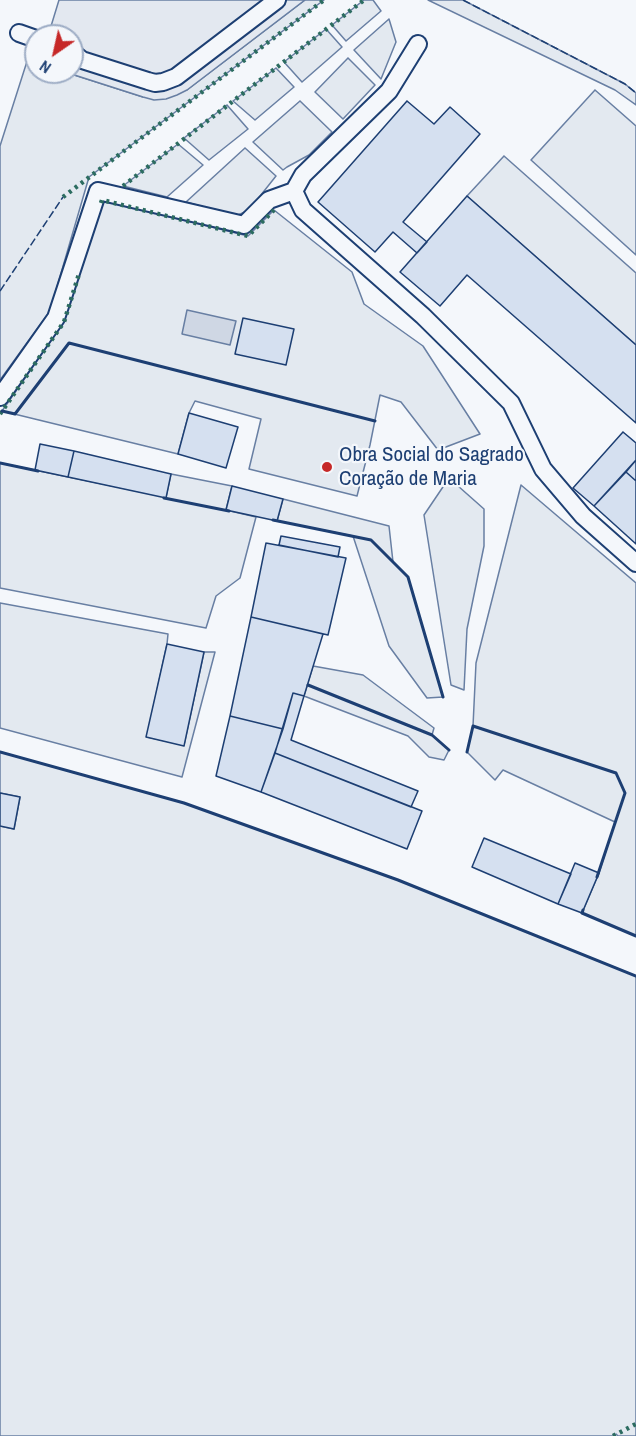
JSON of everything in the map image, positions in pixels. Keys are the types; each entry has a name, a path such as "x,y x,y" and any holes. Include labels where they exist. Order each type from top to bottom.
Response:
{"lane":[{"path":"84,61 155,83 163,82 176,77 277,0"},
{"path":"19,33 24,35"},
{"path":"0,397 56,318 98,190 244,225 269,201 294,191 303,175 389,91 418,44"},
{"path":"294,191 303,210 423,316 511,403 543,469 583,516 636,563"}],"shaded area":[{"path":"59,0 305,0 187,90 166,99 154,100 84,78 84,24 52,24"},
{"path":"305,0 324,0 89,177 50,311 0,380 0,146 24,71 24,84 84,84 84,78 143,97 187,90"},
{"path":"364,0 373,0 381,11 346,41 332,25"},
{"path":"428,0 463,0 625,84 636,93 636,105 615,90"},
{"path":"389,19 396,42 381,79 354,50"},
{"path":"326,29 342,47 302,82 284,62"},
{"path":"348,58 375,85 343,119 315,92"},
{"path":"276,68 294,87 255,120 233,101"},
{"path":"595,90 636,126 636,255 531,160"},
{"path":"300,101 332,132 309,155 283,170 253,142"},
{"path":"227,105 248,129 209,160 184,138"},
{"path":"178,144 203,165 167,197 123,186"},
{"path":"245,148 276,176 249,210 236,216 186,202"},
{"path":"504,156 636,273 636,345 467,196"},
{"path":"102,200 248,236 274,210 352,272 364,304 423,346 480,434 438,450 401,402 380,395 357,496 249,469 261,419 195,401 189,413 178,454 2,411 64,322"},
{"path":"187,310 236,321 230,345 182,334"},
{"path":"0,463 166,497 171,474 232,486 226,510 256,517 240,578 216,596 206,628 0,588"},
{"path":"449,478 484,509 484,546 467,629 464,690 451,685 424,515"},
{"path":"521,485 636,583 636,936 582,913 599,873 615,822 503,770 495,780 467,752 473,726 476,663"},
{"path":"283,499 389,526 393,562 408,577 443,697 427,698 389,646 353,536 277,521"},
{"path":"0,603 168,634 147,737 184,745 204,652 215,652 182,777 0,728"},
{"path":"313,666 363,675 434,728 432,735 449,750 444,760 429,757 408,736 304,696"},
{"path":"0,752 184,803 398,880 636,976 636,1436 616,1434 613,1436 0,1436 0,826 14,829 20,797 0,793"}],"building":[{"path":"407,101 434,124 450,107 480,134 403,222 427,242 417,253 393,232 375,252 318,202"},
{"path":"467,196 636,345 636,423 467,275 440,306 400,272"},
{"path":"243,318 294,329 286,365 235,354"},
{"path":"189,413 238,427 226,468 178,454"},
{"path":"623,432 636,443 636,460 594,506 573,488"},
{"path":"40,444 74,451 68,477 35,470"},
{"path":"74,451 171,474 166,498 68,477"},
{"path":"636,460 636,481 626,472"},
{"path":"626,472 636,481 636,544 594,506"},
{"path":"232,486 283,499 277,521 226,510"},
{"path":"281,536 340,547 338,557 279,545"},
{"path":"266,543 346,558 328,635 251,617"},
{"path":"251,617 323,634 304,696 293,693 283,729 230,716"},
{"path":"167,644 204,652 184,746 146,737"},
{"path":"293,693 304,696 291,740 418,791 411,807 275,753"},
{"path":"230,716 283,729 261,792 216,776"},
{"path":"275,753 422,811 407,849 261,792"},
{"path":"0,793 20,797 14,829 0,826"},
{"path":"484,838 571,874 558,904 472,867"},
{"path":"575,863 599,873 582,913 558,904"}],"hedge":[{"path":"63,197 324,0"},
{"path":"123,186 364,0"},
{"path":"101,203 102,200 248,236 274,210"},
{"path":"0,414 64,322 79,274"},
{"path":"613,1436 636,1424"}],"fence":[{"path":"463,0 625,84 636,93"},
{"path":"0,291 63,197"}],"wall":[{"path":"2,411 15,414 69,343 375,421"},
{"path":"0,463 38,471"},
{"path":"164,498 229,511"},
{"path":"273,520 371,540 408,577 443,697"},
{"path":"308,685 432,735 449,750"},
{"path":"467,752 473,726 616,773 625,793 597,877"},
{"path":"0,752 184,803 398,880 636,976"},
{"path":"583,910 582,913 636,936"}],"place":[{"name":"Obra Social do Sagrado Coração de Maria","path":"327,467"}]}
